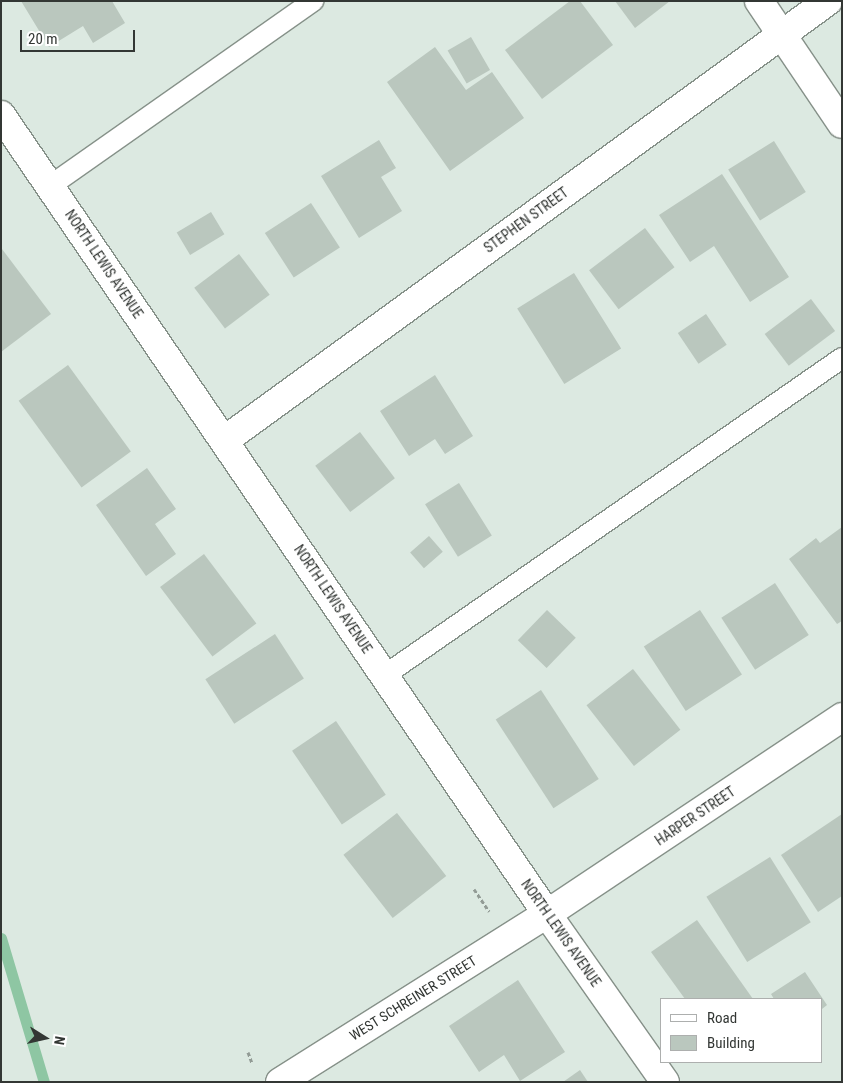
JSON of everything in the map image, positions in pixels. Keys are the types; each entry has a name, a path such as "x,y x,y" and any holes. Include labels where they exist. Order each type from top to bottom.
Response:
{"street":[{"path":"759,1 842,124"},
{"name":"STEPHEN STREET","path":"225,440 828,1"},
{"name":"NORTH LEWIS AVENUE","path":"1,115 225,440 547,914 665,1082"},
{"name":"HARPER STREET","path":"547,914 842,717"},
{"name":"WEST SCHREINER STREET","path":"280,1082 547,914"}],"lane":[{"path":"50,186 313,1"},
{"path":"385,675 842,358"}],"building":[{"path":"21,1 112,1 125,23 93,43 83,26 49,47"},
{"path":"570,1 580,1 613,45 542,99 505,50"},
{"path":"615,1 670,1 635,28"},
{"path":"471,37 490,70 467,83 448,50"},
{"path":"435,47 466,90 492,72 524,118 450,171 387,82"},
{"path":"379,140 396,168 381,177 402,211 359,238 321,176"},
{"path":"774,141 806,192 760,220 728,170"},
{"path":"722,174 789,277 750,302 714,246 690,262 659,215"},
{"path":"311,203 340,247 294,277 265,233"},
{"path":"211,212 224,234 190,255 177,233"},
{"path":"645,228 674,267 619,309 589,270"},
{"path":"1,250 51,314 1,352"},
{"path":"239,254 270,295 225,328 194,288"},
{"path":"574,273 621,348 564,384 517,309"},
{"path":"811,299 835,331 789,366 765,334"},
{"path":"706,314 727,345 699,364 678,333"},
{"path":"68,365 131,452 82,487 19,401"},
{"path":"435,375 473,436 445,454 435,439 409,456 380,411"},
{"path":"360,432 395,478 350,512 315,466"},
{"path":"147,468 176,509 155,524 176,554 146,576 96,505"},
{"path":"459,483 492,536 458,557 425,504"},
{"path":"842,527 842,621 837,624 789,559 816,538 820,543"},
{"path":"429,536 443,552 424,568 410,552"},
{"path":"204,554 256,623 212,657 160,587"},
{"path":"775,583 809,635 755,670 721,618"},
{"path":"547,610 576,638 547,668 518,640"},
{"path":"700,610 742,675 686,711 644,646"},
{"path":"275,634 304,678 234,724 205,679"},
{"path":"633,669 680,730 634,766 587,705"},
{"path":"541,690 599,779 553,808 496,719"},
{"path":"336,721 386,795 342,824 292,751"},
{"path":"397,813 446,876 393,918 343,855"},
{"path":"842,814 842,896 818,912 781,855"},
{"path":"770,857 811,922 747,962 706,897"},
{"path":"697,920 752,998 684,998 651,952"},
{"path":"805,972 822,998 773,998 771,994"},
{"path":"518,980 565,1052 520,1081 504,1055 479,1072 449,1026"},
{"path":"823,999 827,1005 823,1008"},
{"path":"580,1070 588,1082 563,1082"}],"waterway":[{"path":"1,938 44,1082"}]}
